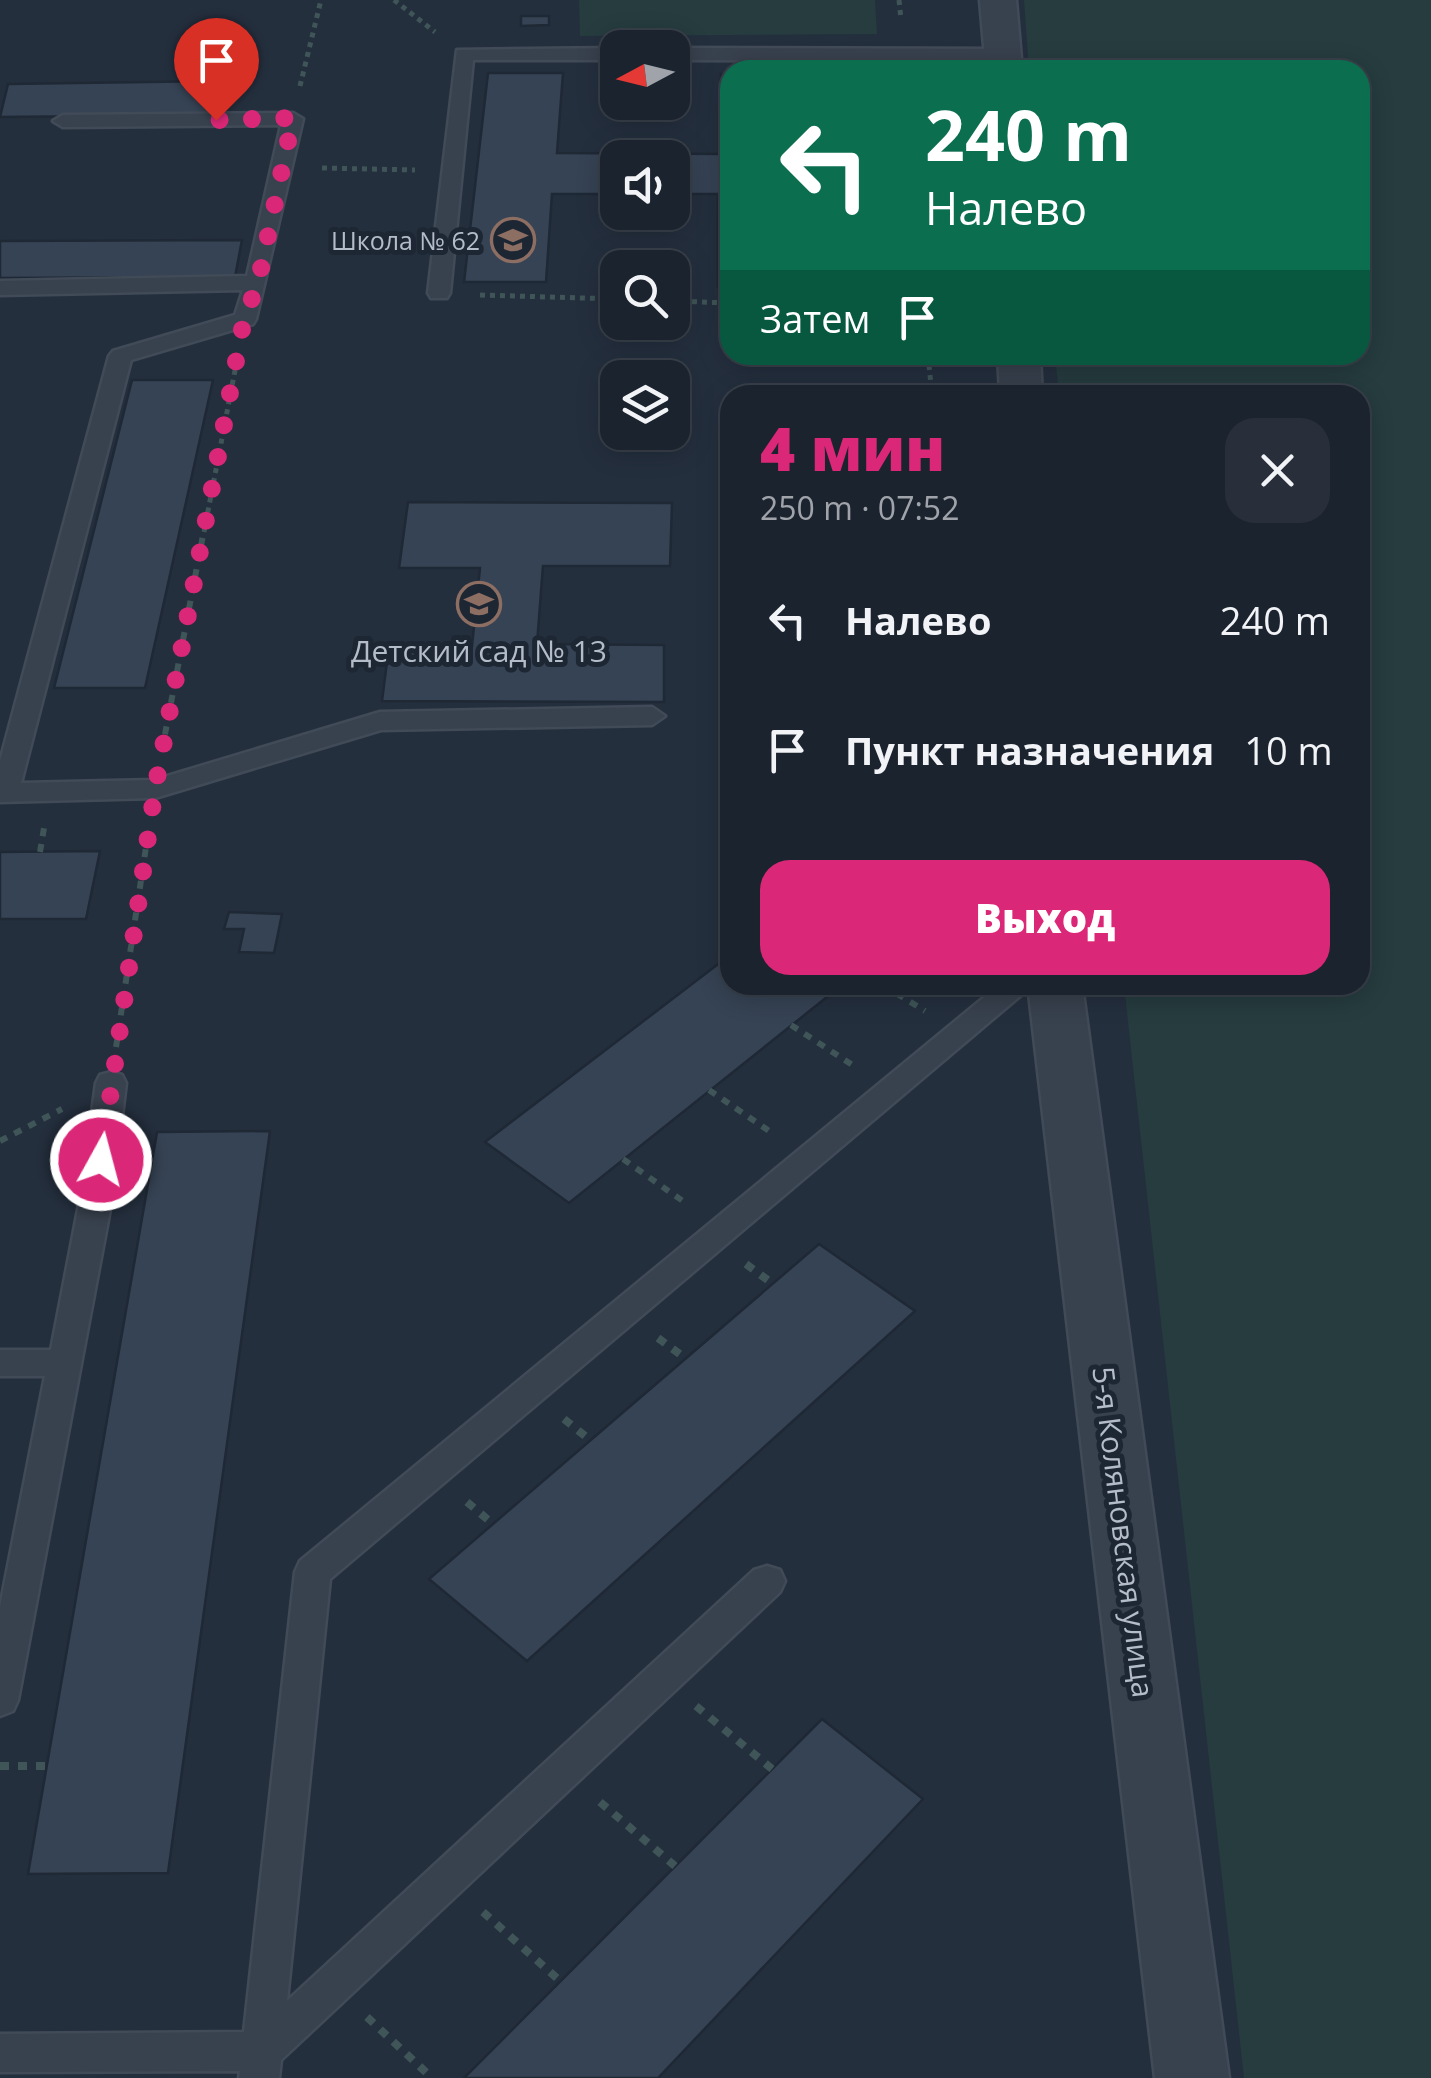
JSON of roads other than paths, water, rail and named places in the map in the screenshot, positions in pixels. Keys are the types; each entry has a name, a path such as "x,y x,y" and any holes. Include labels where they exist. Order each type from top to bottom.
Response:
{"street":[{"path":"998,0 1003,60"},
{"name":"5-я Коляновская улица","path":"1056,995 1192,2078"}],"lane":[{"path":"439,293 464,54 600,54"},
{"path":"690,54 920,60"},
{"path":"63,122 293,118 258,283 244,319 121,356 2,794 155,789 380,722 652,716"},
{"path":"0,288 258,283"},
{"path":"260,2065 313,1572 1006,995"},
{"path":"0,1700 96,1199 111,1083"},
{"path":"0,1363 64,1363"},
{"path":"0,2052 260,2065 334,1986 767,1581"}],"place":[{"name":"Школа № 62","path":"513,240"},
{"name":"Детский сад № 13","path":"479,604"}]}
